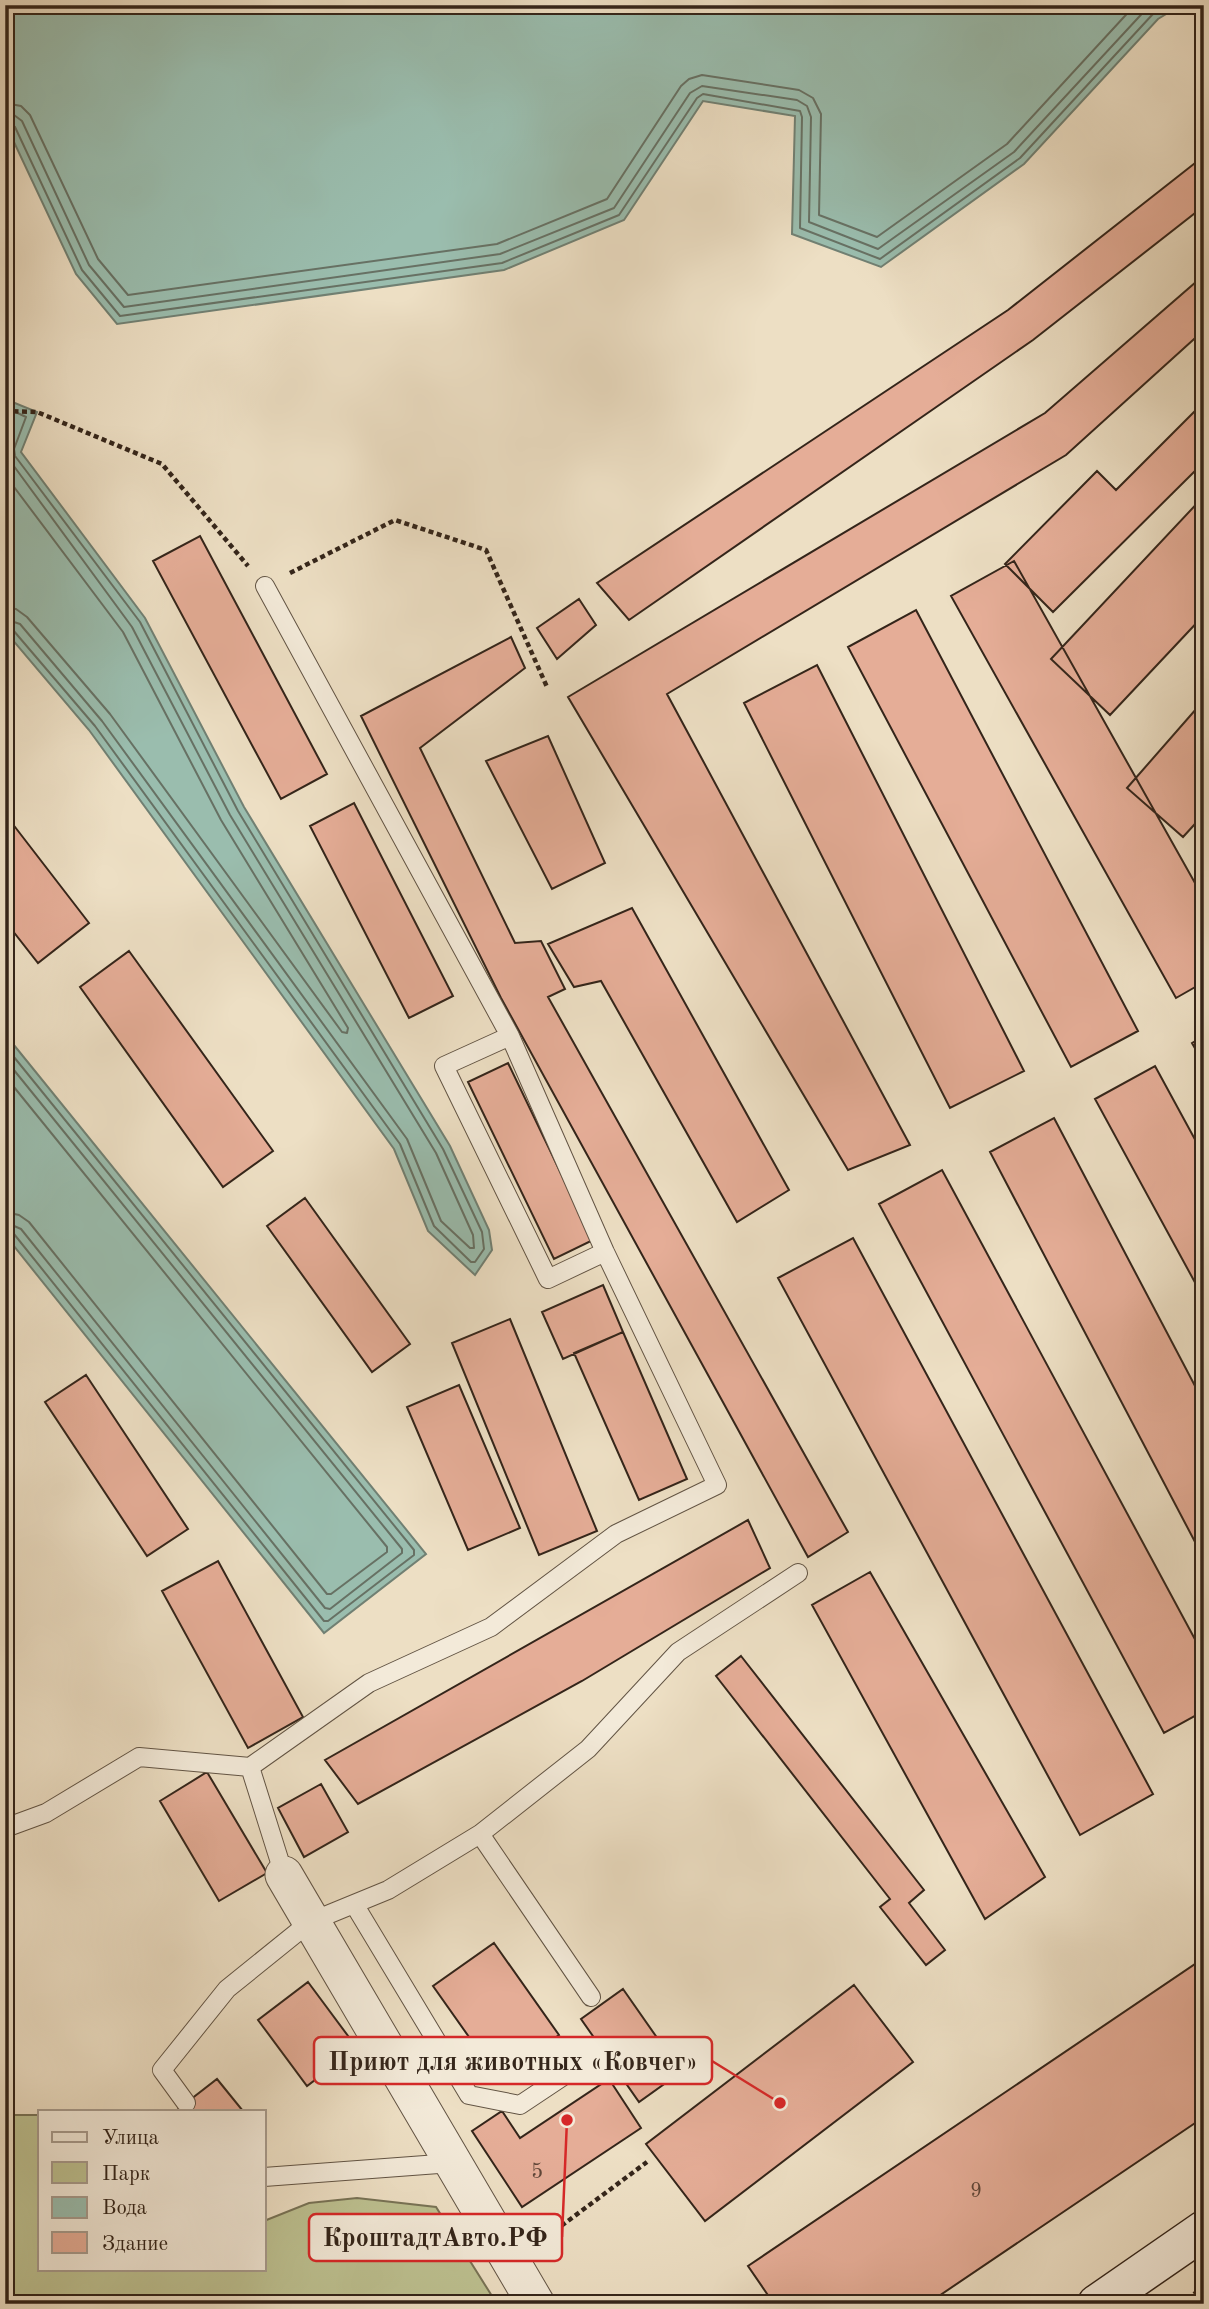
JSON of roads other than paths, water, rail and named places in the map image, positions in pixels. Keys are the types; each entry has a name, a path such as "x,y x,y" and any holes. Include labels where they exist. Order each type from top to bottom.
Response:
{"street":[{"path":"284,1875 536,2304"},
{"path":"1097,2304 1204,2230"}],"lane":[{"path":"5,1828 46,1812 139,1757 250,1767 369,1683 491,1627 616,1534 717,1485 605,1252 510,1036 265,586"},
{"path":"510,1036 444,1066 548,1279 605,1252"},
{"path":"186,2103 162,2070 227,1989 310,1922 388,1890 480,1834 588,1749 678,1652 798,1573"},
{"path":"250,1767 284,1875"},
{"path":"480,1834 591,1997"},
{"path":"354,1904 470,2095 520,2105 589,2059"},
{"path":"266,2177 452,2163"}],"water":[{"path":"5,5 1181,5 1158,19 1024,164 881,267 792,234 795,116 703,101 624,220 504,270 117,324 76,274 5,123"},
{"path":"5,399 37,412 21,452 145,618 244,807 450,1146 489,1230 492,1250 475,1275 428,1231 394,1149 89,730 5,631"},
{"path":"5,1034 426,1554 324,1633 5,1235"}],"place":[{"name":"Приют для животных «Ковчег»","path":"780,2103"},
{"name":"КроштадтАвто.РФ","path":"567,2120"}]}
